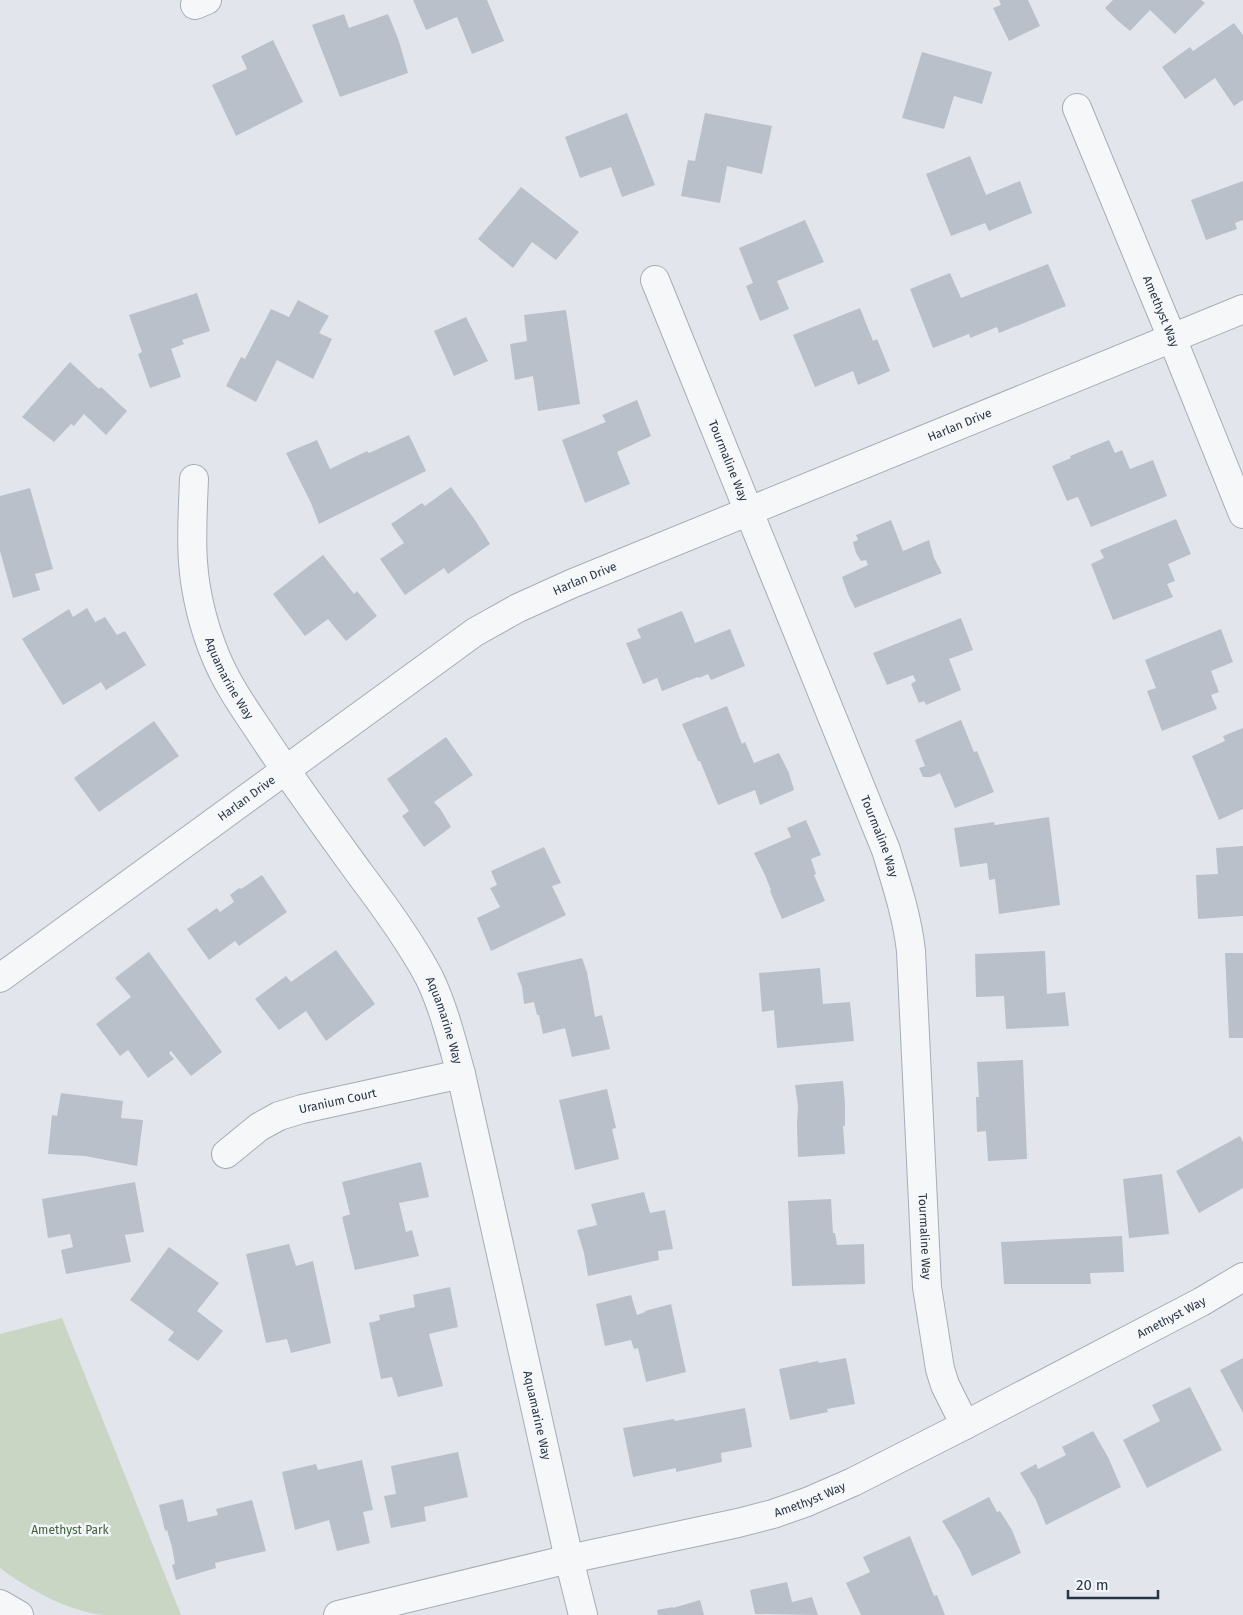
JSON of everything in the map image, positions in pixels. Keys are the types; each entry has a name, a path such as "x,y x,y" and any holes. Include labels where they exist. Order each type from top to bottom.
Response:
{"street":[{"name":"Amethyst Way","path":"1077,108 1243,514"},
{"name":"Tourmaline Way","path":"655,280 886,850 909,932 927,1286 940,1369 945,1385 965,1425"},
{"name":"Harlan Drive","path":"0,978 475,632 495,620 544,596 748,511 1243,309"},
{"name":"Aquamarine Way","path":"194,479 193,564 208,635 216,657 226,677 285,770 376,895 408,943 429,978 446,1020 461,1074 583,1615"},
{"name":"Uranium Court","path":"226,1154 260,1126 287,1114 302,1109 461,1074"},
{"name":"Amethyst Way","path":"338,1615 569,1559 738,1523 773,1514 807,1502 853,1482 965,1425 1200,1302 1243,1277"},
{"path":"0,1604 18,1615"}],"green space":[{"name":"Amethyst Park","path":"62,1318 181,1615 104,1615 91,1613 49,1598 23,1584 0,1568 0,1334"}],"building":[{"path":"413,0 487,0 504,41 472,54 457,17 426,30"},
{"path":"999,0 1028,0 1040,26 1009,41 993,8 1001,5"},
{"path":"1113,0 1201,0 1205,3 1175,34 1150,10 1130,31 1105,8"},
{"path":"344,14 349,28 388,14 399,41 408,73 340,97 312,25"},
{"path":"1234,23 1243,35 1243,100 1234,106 1215,78 1185,99 1162,67 1190,47 1193,51"},
{"path":"273,40 303,102 236,136 212,85 247,69 241,56"},
{"path":"922,52 992,72 982,104 954,96 944,129 902,118"},
{"path":"627,113 655,185 622,197 611,167 580,178 565,137"},
{"path":"705,113 772,126 762,174 727,166 720,203 681,196 688,160 695,161"},
{"path":"970,156 986,195 1020,181 1032,213 989,231 985,223 951,236 926,174"},
{"path":"1243,181 1243,220 1235,223 1237,229 1206,240 1191,200"},
{"path":"521,187 579,232 556,260 532,242 513,268 478,239"},
{"path":"805,220 824,262 777,281 789,309 760,321 746,286 753,283 739,248"},
{"path":"1048,264 1066,306 999,333 997,327 970,338 969,334 933,348 910,289 950,273 961,298"},
{"path":"197,293 210,331 182,340 184,344 171,349 181,377 150,388 138,354 142,352 129,315"},
{"path":"298,300 329,316 319,333 332,339 313,379 277,360 256,402 226,386 241,357 245,359 271,309 289,317"},
{"path":"860,308 873,341 877,339 890,371 858,385 853,371 815,387 793,335"},
{"path":"566,310 580,404 538,411 533,376 515,380 510,344 527,341 524,315"},
{"path":"466,317 488,361 454,376 434,331"},
{"path":"70,362 99,389 101,387 127,411 106,435 84,414 74,426 71,424 54,442 22,417"},
{"path":"637,400 651,436 617,452 630,484 585,503 562,440 606,422 602,415"},
{"path":"409,435 426,471 319,524 311,503 286,453 317,440 330,469 367,451 369,453"},
{"path":"1109,440 1115,453 1122,450 1130,469 1153,460 1167,496 1091,527 1078,497 1067,501 1052,466 1071,458 1070,456"},
{"path":"451,487 490,544 448,574 444,568 405,595 380,559 404,543 391,524 422,503 425,506"},
{"path":"30,488 53,569 35,574 40,590 13,598 0,551 0,496"},
{"path":"1176,519 1191,554 1168,564 1175,581 1167,584 1173,597 1113,620 1091,564 1104,558 1100,550"},
{"path":"891,520 903,551 929,540 934,558 942,573 855,608 842,577 868,565 866,560 861,561 856,553 853,542 858,540 856,535"},
{"path":"323,555 354,594 357,591 377,616 346,641 328,619 305,636 273,594"},
{"path":"87,608 95,622 105,617 117,635 125,631 146,665 106,690 101,682 63,705 22,639 69,609 73,617"},
{"path":"682,611 695,643 730,629 745,666 711,680 708,674 662,691 657,678 643,684 626,643 641,638 637,629"},
{"path":"961,618 973,650 949,659 961,690 926,705 924,701 919,703 911,684 916,681 913,675 887,685 873,653"},
{"path":"1221,629 1233,662 1211,671 1219,692 1211,695 1217,709 1162,731 1147,691 1156,688 1145,660"},
{"path":"727,706 742,744 745,742 754,763 779,753 789,773 794,790 760,805 755,790 718,805 682,724"},
{"path":"961,720 974,752 977,751 994,792 955,808 940,773 931,777 923,777 919,768 925,766 915,740"},
{"path":"154,721 179,756 99,812 74,778"},
{"path":"1243,728 1243,809 1219,820 1192,756 1225,741 1223,736"},
{"path":"446,737 473,775 434,802 451,827 424,847 402,816 409,811 387,779"},
{"path":"1049,817 1060,905 999,914 995,879 989,880 987,863 960,867 954,828 994,822 995,825"},
{"path":"806,820 821,855 811,859 816,874 814,875 825,901 782,919 754,853 791,837 787,828"},
{"path":"1243,846 1243,916 1198,919 1196,875 1218,874 1216,848"},
{"path":"544,847 561,883 552,886 566,915 491,951 477,918 500,907 490,888 497,885 491,871"},
{"path":"262,875 287,912 239,946 235,941 209,960 187,929 217,908 220,912 234,902 230,895"},
{"path":"336,950 375,1004 326,1041 306,1011 279,1030 255,999 286,976 291,982"},
{"path":"1045,951 1047,994 1065,992 1069,1026 1006,1029 1004,996 976,997 975,954"},
{"path":"149,952 222,1052 191,1076 171,1051 169,1053 174,1059 148,1078 128,1050 120,1056 96,1024 131,997 115,978"},
{"path":"1225,953 1243,953 1243,1038 1229,1038"},
{"path":"582,958 587,972 595,1017 602,1015 610,1049 572,1057 565,1028 543,1034 534,1002 524,1004 522,987 517,973"},
{"path":"820,968 823,1004 850,1002 854,1041 777,1048 774,1010 762,1012 759,973"},
{"path":"1023,1060 1027,1159 988,1161 986,1131 977,1132 976,1097 979,1097 977,1062"},
{"path":"843,1081 845,1154 798,1157 798,1106 795,1085"},
{"path":"607,1089 616,1128 612,1129 619,1159 575,1170 559,1100"},
{"path":"61,1093 123,1101 121,1118 143,1120 137,1166 85,1156 48,1154 52,1115 57,1116"},
{"path":"1240,1136 1243,1142 1243,1188 1199,1213 1176,1171"},
{"path":"421,1162 429,1197 399,1203 406,1232 412,1230 419,1256 355,1270 342,1217 350,1214 342,1182"},
{"path":"1162,1174 1169,1234 1129,1238 1123,1179"},
{"path":"135,1182 144,1232 125,1235 131,1262 66,1274 61,1250 73,1247 70,1234 48,1238 42,1199"},
{"path":"644,1192 650,1213 665,1210 673,1249 658,1251 659,1260 588,1276 577,1230 597,1225 591,1204"},
{"path":"831,1199 833,1233 835,1233 837,1245 864,1244 865,1284 792,1286 788,1201"},
{"path":"1122,1236 1124,1272 1090,1273 1091,1284 1004,1284 1001,1242"},
{"path":"289,1244 296,1266 313,1261 331,1343 291,1353 287,1339 266,1343 246,1254"},
{"path":"169,1247 219,1283 197,1311 223,1331 198,1361 168,1340 174,1332 130,1300"},
{"path":"450,1287 458,1327 429,1334 443,1386 398,1397 392,1377 381,1379 369,1323 380,1320 379,1315 415,1307 413,1295"},
{"path":"631,1295 637,1315 671,1304 686,1372 646,1382 638,1348 634,1349 631,1340 605,1346 596,1304"},
{"path":"846,1358 855,1404 827,1409 828,1412 790,1420 779,1369 818,1361 819,1363"},
{"path":"1243,1358 1243,1413 1220,1370"},
{"path":"1190,1387 1222,1450 1147,1488 1123,1440 1160,1421 1152,1405"},
{"path":"745,1408 752,1447 721,1453 722,1462 676,1472 676,1468 633,1477 623,1428 674,1419 675,1421"},
{"path":"1093,1431 1108,1457 1121,1487 1046,1525 1036,1500 1020,1473 1036,1464 1038,1469 1066,1455 1062,1447"},
{"path":"458,1452 468,1497 424,1507 426,1521 391,1528 384,1496 396,1494 391,1466"},
{"path":"362,1460 373,1510 363,1512 370,1543 337,1551 329,1520 295,1530 282,1472 316,1464 318,1470"},
{"path":"989,1497 997,1512 1000,1511 1012,1530 1021,1553 972,1576 960,1550 942,1521"},
{"path":"183,1499 188,1522 218,1515 216,1509 252,1500 266,1551 215,1563 216,1568 176,1580 172,1565 175,1564 172,1547 167,1530 165,1531 159,1505"},
{"path":"910,1536 934,1596 937,1595 945,1615 861,1615 846,1583 870,1572 863,1557"},
{"path":"787,1582 792,1602 812,1597 818,1615 755,1614 750,1590"},
{"path":"700,1600 704,1615 658,1615 657,1610 673,1608"}]}
